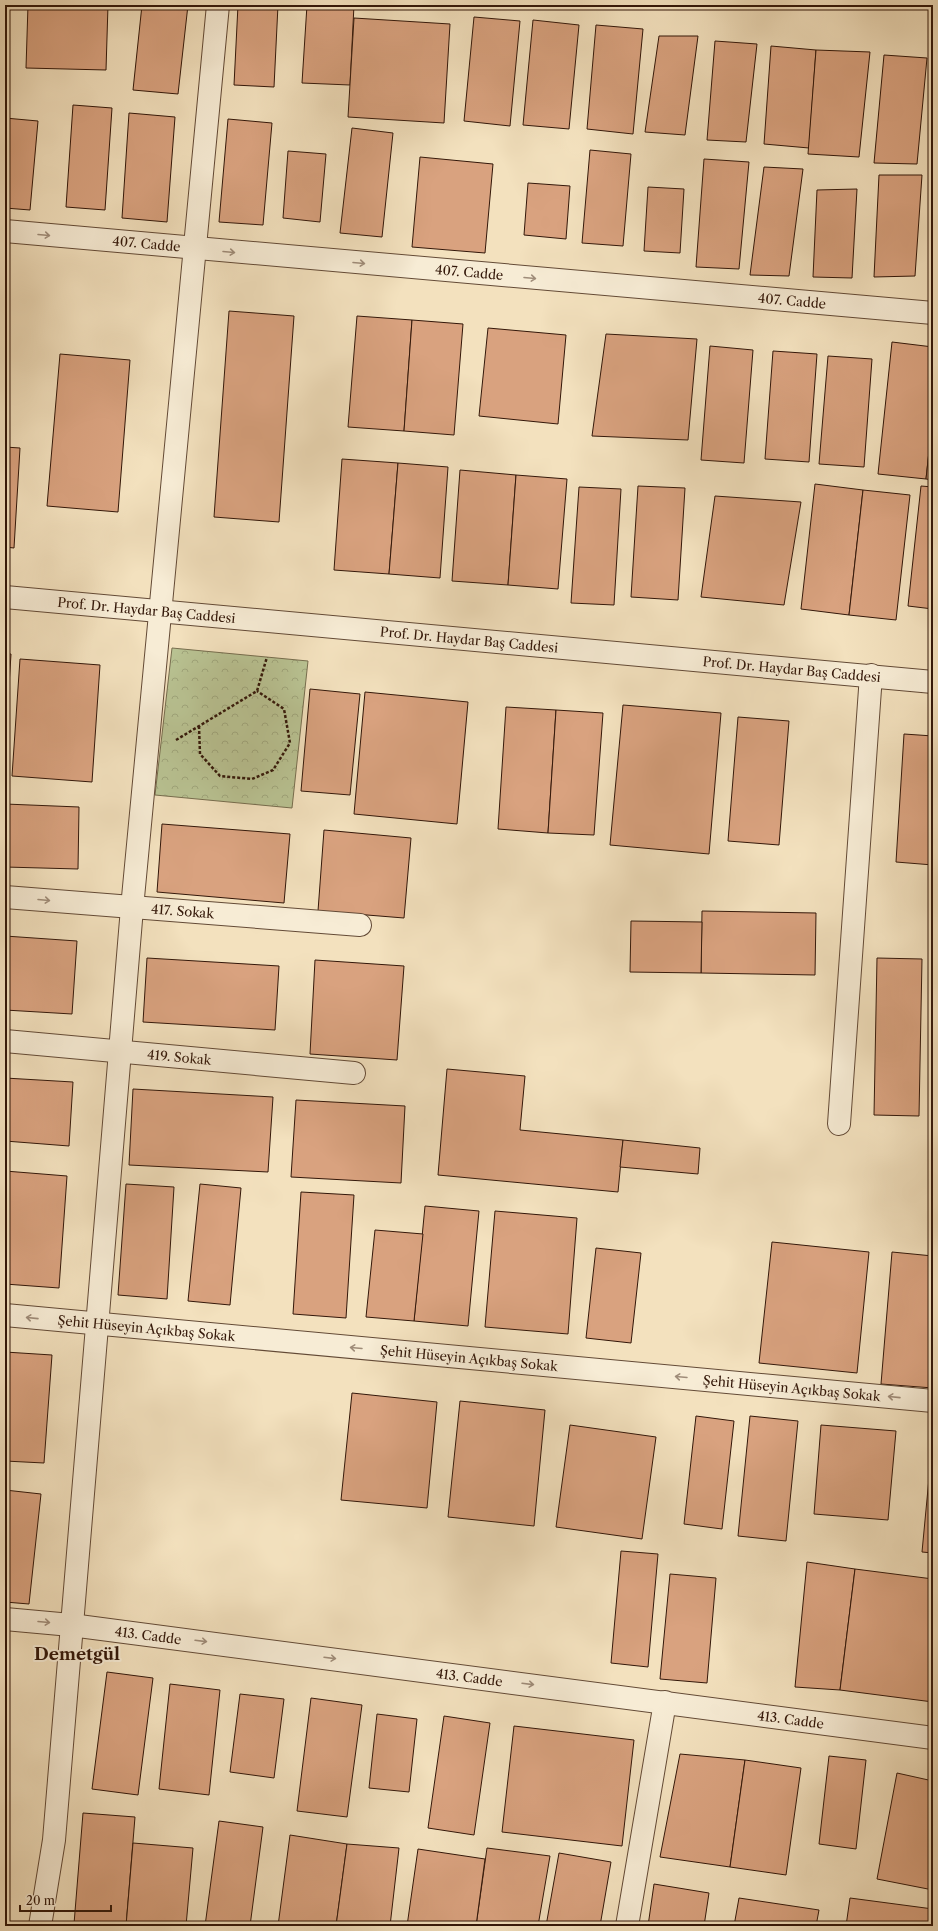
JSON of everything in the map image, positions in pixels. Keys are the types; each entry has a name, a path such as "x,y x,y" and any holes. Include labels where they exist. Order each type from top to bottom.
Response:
{"street":[{"path":"40,1926 54,1840 132,908 218,5"},
{"name":"407. Cadde","path":"5,231 195,249 933,313"},
{"name":"Prof. Dr. Haydar Baş Caddesi","path":"5,597 933,682"},
{"path":"839,1124 871,676"},
{"name":"417. Sokak","path":"5,897 360,925"},
{"name":"419. Sokak","path":"5,1042 354,1073"},
{"name":"Şehit Hüseyin Açıkbaş Sokak","path":"5,1316 933,1401"},
{"name":"413. Cadde","path":"5,1619 72,1625 933,1738"},
{"path":"626,1926 665,1702"}],"path":[{"path":"173,741 257,691 267,658"},
{"path":"199,726 200,754 220,776 252,779 273,770 290,743 284,709 257,691"}],"green space":[{"path":"172,648 308,661 292,808 155,795"}],"building":[{"path":"28,5 108,5 106,70 26,68"},
{"path":"142,5 188,5 178,94 133,90"},
{"path":"238,5 278,5 274,87 234,85"},
{"path":"307,5 354,5 350,85 302,83"},
{"path":"474,17 520,21 510,126 464,121"},
{"path":"354,18 450,24 444,123 348,117"},
{"path":"533,20 579,25 569,129 523,125"},
{"path":"596,25 643,29 633,134 587,129"},
{"path":"659,36 698,36 685,135 645,132"},
{"path":"715,41 757,44 746,142 707,140"},
{"path":"771,46 816,50 809,148 764,144"},
{"path":"816,50 870,52 859,157 808,154"},
{"path":"884,55 927,58 917,164 874,163"},
{"path":"73,105 112,108 105,210 66,207"},
{"path":"129,113 175,117 167,222 122,218"},
{"path":"5,118 38,121 30,210 5,208"},
{"path":"228,119 272,123 263,225 219,222"},
{"path":"352,128 393,133 382,237 340,233"},
{"path":"590,150 631,154 623,246 582,243"},
{"path":"288,151 326,154 320,222 283,218"},
{"path":"420,157 493,164 485,253 412,247"},
{"path":"704,159 749,162 739,269 696,267"},
{"path":"764,167 803,169 789,276 750,275"},
{"path":"879,175 922,175 915,276 874,277"},
{"path":"528,183 570,186 566,239 524,235"},
{"path":"648,187 684,189 680,253 644,251"},
{"path":"857,189 852,278 813,277 817,190"},
{"path":"229,311 294,316 279,522 214,517"},
{"path":"357,316 412,320 404,431 348,427"},
{"path":"412,320 463,324 454,435 404,431"},
{"path":"488,328 566,335 558,424 479,416"},
{"path":"606,334 697,339 688,440 592,436"},
{"path":"892,342 933,347 933,414 926,479 878,474"},
{"path":"710,346 753,350 744,463 701,460"},
{"path":"773,351 817,354 809,462 765,459"},
{"path":"60,354 130,360 118,512 47,506"},
{"path":"828,356 872,359 864,467 819,464"},
{"path":"933,414 933,480 926,479"},
{"path":"5,447 20,448 14,548 5,547"},
{"path":"342,459 398,463 389,574 334,570"},
{"path":"398,463 448,467 440,578 389,574"},
{"path":"460,470 516,475 508,585 452,581"},
{"path":"516,475 567,479 558,589 508,585"},
{"path":"815,484 863,490 849,615 801,609"},
{"path":"638,486 685,488 678,600 631,597"},
{"path":"921,486 933,487 933,609 908,606"},
{"path":"579,487 621,489 614,605 571,603"},
{"path":"863,490 910,495 896,620 849,615"},
{"path":"715,496 801,502 784,605 701,597"},
{"path":"5,654 11,654 5,749"},
{"path":"20,659 100,665 92,782 12,776"},
{"path":"310,689 360,694 350,795 301,791"},
{"path":"365,692 468,702 457,824 354,814"},
{"path":"623,705 721,713 709,854 610,845"},
{"path":"506,707 556,710 548,833 498,829"},
{"path":"556,710 603,713 594,835 548,833"},
{"path":"738,717 789,721 779,845 728,841"},
{"path":"904,734 933,736 933,865 896,862"},
{"path":"5,804 79,807 78,869 5,867"},
{"path":"162,824 290,834 284,903 157,892"},
{"path":"324,830 411,838 404,918 318,911"},
{"path":"702,911 816,913 815,975 701,973"},
{"path":"631,921 702,922 701,973 630,972"},
{"path":"5,936 77,941 72,1014 5,1010"},
{"path":"147,958 279,966 275,1030 143,1022"},
{"path":"877,958 922,959 919,1116 874,1115"},
{"path":"315,960 404,966 397,1060 310,1054"},
{"path":"447,1069 525,1076 520,1130 623,1140 618,1192 438,1175"},
{"path":"5,1078 73,1082 69,1146 5,1141"},
{"path":"133,1089 273,1097 268,1172 129,1165"},
{"path":"296,1100 405,1106 401,1183 291,1177"},
{"path":"623,1140 700,1148 698,1174 620,1167"},
{"path":"5,1171 67,1176 59,1288 5,1284"},
{"path":"126,1184 174,1187 167,1299 118,1295"},
{"path":"200,1184 241,1188 230,1305 188,1301"},
{"path":"301,1192 354,1195 346,1318 293,1314"},
{"path":"425,1206 479,1211 468,1326 414,1321"},
{"path":"495,1211 577,1218 568,1334 485,1327"},
{"path":"375,1230 423,1234 414,1321 366,1317"},
{"path":"772,1242 869,1252 857,1373 759,1363"},
{"path":"596,1248 641,1253 631,1343 586,1338"},
{"path":"892,1252 933,1256 933,1388 881,1384"},
{"path":"5,1352 52,1355 44,1463 5,1461"},
{"path":"352,1393 437,1402 427,1508 341,1500"},
{"path":"460,1401 545,1410 534,1526 448,1517"},
{"path":"696,1416 734,1421 722,1529 684,1524"},
{"path":"750,1416 798,1421 786,1541 738,1536"},
{"path":"570,1425 656,1437 642,1539 556,1527"},
{"path":"821,1425 896,1431 888,1520 814,1514"},
{"path":"933,1436 933,1553 922,1552"},
{"path":"5,1490 41,1494 29,1604 5,1602"},
{"path":"621,1551 658,1554 648,1667 611,1663"},
{"path":"807,1562 855,1569 840,1690 795,1687"},
{"path":"855,1569 933,1579 933,1702 840,1690"},
{"path":"670,1574 716,1578 707,1683 660,1679"},
{"path":"107,1672 153,1678 138,1795 92,1789"},
{"path":"170,1684 220,1690 209,1795 159,1789"},
{"path":"240,1694 284,1699 274,1778 230,1772"},
{"path":"311,1698 362,1705 347,1817 297,1811"},
{"path":"377,1714 417,1719 409,1792 369,1788"},
{"path":"444,1716 490,1723 474,1835 428,1828"},
{"path":"514,1726 634,1740 622,1846 502,1832"},
{"path":"680,1754 745,1760 730,1867 660,1857"},
{"path":"829,1756 866,1760 856,1849 819,1844"},
{"path":"745,1760 801,1768 786,1875 730,1867"},
{"path":"897,1773 933,1781 933,1890 877,1879"},
{"path":"83,1813 135,1817 126,1926 74,1924"},
{"path":"219,1821 263,1827 250,1926 205,1926"},
{"path":"290,1835 347,1844 336,1926 278,1926"},
{"path":"133,1843 193,1848 186,1926 126,1926"},
{"path":"347,1844 399,1848 390,1926 336,1926"},
{"path":"487,1848 550,1856 538,1926 476,1926"},
{"path":"418,1849 485,1859 476,1926 407,1926"},
{"path":"559,1853 611,1862 600,1926 546,1926"},
{"path":"654,1884 709,1893 704,1926 648,1926"},
{"path":"739,1898 819,1910 816,1926 734,1926"},
{"path":"850,1898 933,1909 933,1926 846,1926"}],"district":[{"name":"Demetgül","path":"77,1654"}]}
